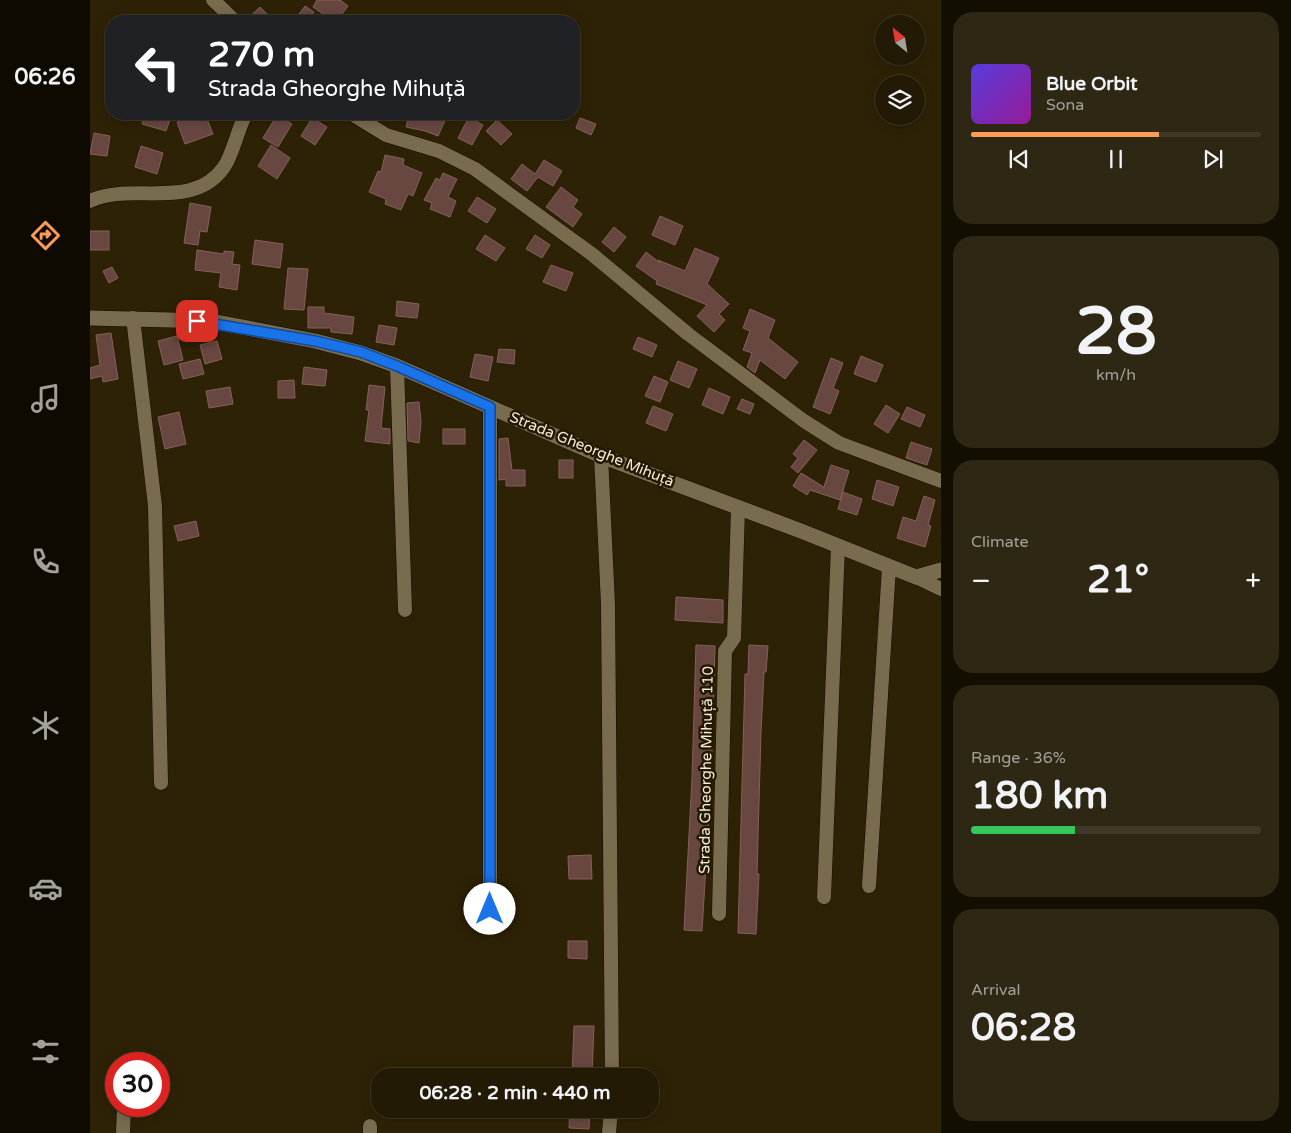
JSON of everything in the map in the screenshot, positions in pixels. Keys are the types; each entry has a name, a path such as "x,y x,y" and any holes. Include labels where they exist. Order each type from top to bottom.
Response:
{"street":[{"path":"213,0 229,15"},
{"path":"90,201 98,197 179,193 199,188 212,181 224,166 243,120"},
{"path":"362,120 386,135 439,152 475,169 593,255 688,334 804,421 839,443 941,481"},
{"name":"Strada Gheorghe Mihuță","path":"90,318 211,322 315,341 361,352 601,456 916,577"},
{"path":"132,318 155,506 161,783"},
{"path":"397,366 405,610"},
{"path":"490,407 490,909"},
{"path":"601,456 608,604 612,1068"},
{"name":"Strada Gheorghe Mihuță 110","path":"719,914 725,651 734,638 738,509"},
{"path":"824,897 838,546"},
{"path":"869,886 889,567"},
{"path":"916,577 941,570"},
{"path":"916,577 941,589"},
{"path":"123,1133 124,1117"},
{"path":"609,1133 610,1118"}],"building":[{"path":"317,0 340,0 348,6 341,15 324,15 313,7"},
{"path":"305,6 314,12 312,15 298,15"},
{"path":"260,7 268,15 251,15"},
{"path":"580,118 596,124 591,135 576,128"},
{"path":"143,120 170,120 166,131 142,124"},
{"path":"182,120 207,120 213,134 185,144 177,122"},
{"path":"274,120 285,120 292,124 278,147 263,138"},
{"path":"311,120 315,120 327,127 315,145 301,136"},
{"path":"408,120 445,120 438,136 406,127"},
{"path":"467,120 474,120 483,125 472,145 458,138"},
{"path":"497,120 512,134 501,145 486,131"},
{"path":"94,133 110,136 107,156 90,154"},
{"path":"271,145 290,158 277,179 258,166"},
{"path":"141,146 163,153 157,174 135,167"},
{"path":"385,155 404,159 403,165 422,173 413,196 408,194 401,210 385,204 386,199 369,192 378,171 381,172"},
{"path":"544,160 562,171 553,186 538,177 527,191 511,179 522,164 535,174"},
{"path":"443,173 457,179 448,197 456,201 450,217 430,209 432,203 424,200 436,178 440,180"},
{"path":"561,187 578,200 573,207 582,214 573,227 546,207"},
{"path":"477,197 496,209 487,223 468,211"},
{"path":"190,203 211,207 207,232 200,231 198,245 184,243"},
{"path":"660,216 683,226 675,245 652,235"},
{"path":"614,227 626,237 614,252 602,242"},
{"path":"90,231 109,231 109,250 90,250"},
{"path":"485,235 505,248 496,261 476,249"},
{"path":"535,235 550,245 542,258 526,249"},
{"path":"255,240 283,244 280,268 252,264"},
{"path":"695,248 719,258 707,284 729,304 719,314 725,320 714,332 697,316 707,305 656,284 657,281 636,266 646,252 660,263 658,260 685,271"},
{"path":"197,250 224,254 224,251 234,252 232,264 240,265 237,290 219,287 221,273 195,270"},
{"path":"551,265 573,273 566,291 543,282"},
{"path":"112,267 118,278 109,283 103,271"},
{"path":"288,268 308,269 304,310 284,309"},
{"path":"397,301 419,304 417,318 396,316"},
{"path":"308,307 324,307 324,313 354,317 352,334 331,332 331,328 308,328"},
{"path":"750,309 775,320 768,338 798,362 785,379 760,360 755,373 747,367 752,353 743,350 750,331 743,328"},
{"path":"379,325 397,328 394,345 376,342"},
{"path":"111,333 118,379 103,382 102,376 90,379 90,368 100,365 96,335"},
{"path":"177,336 183,360 164,365 158,341"},
{"path":"638,337 657,345 652,357 633,349"},
{"path":"217,341 222,359 205,364 200,345"},
{"path":"499,349 515,350 514,364 497,362"},
{"path":"475,354 493,357 488,381 470,377"},
{"path":"861,356 883,365 876,382 854,374"},
{"path":"831,358 843,363 833,388 839,391 830,414 813,407"},
{"path":"200,359 204,374 183,379 179,364"},
{"path":"678,361 697,369 689,388 670,380"},
{"path":"304,367 327,370 325,386 302,384"},
{"path":"654,376 668,382 660,402 645,396"},
{"path":"294,380 295,398 278,398 278,381"},
{"path":"369,385 385,387 381,428 390,429 390,444 365,441 369,410 366,410"},
{"path":"230,387 233,404 209,408 206,391"},
{"path":"709,388 730,397 723,414 702,405"},
{"path":"742,399 754,404 750,414 737,409"},
{"path":"419,402 421,422 419,443 408,441 407,403"},
{"path":"886,405 900,414 888,433 874,424"},
{"path":"653,406 673,414 666,431 646,423"},
{"path":"907,407 925,415 920,427 901,419"},
{"path":"179,412 186,444 165,449 158,417"},
{"path":"443,429 465,429 465,444 443,444"},
{"path":"508,438 512,470 525,470 525,486 506,486 506,479 499,480 499,439"},
{"path":"804,440 817,450 798,473 791,467 798,458 793,454"},
{"path":"911,442 932,449 927,465 906,458"},
{"path":"559,460 573,460 573,478 559,478"},
{"path":"831,465 849,471 840,500 810,490 807,495 793,486 801,473 824,487"},
{"path":"877,480 899,487 893,506 872,499"},
{"path":"843,492 862,499 857,515 838,509"},
{"path":"924,496 935,500 928,525 931,526 925,547 897,538 903,517 916,521"},
{"path":"196,521 199,536 178,541 174,526"},
{"path":"676,597 723,600 723,623 675,620"},
{"path":"696,645 715,646 711,782 702,931 684,930 692,778"},
{"path":"749,645 768,646 766,672 764,672 761,732 757,874 759,874 756,934 738,933 745,674 748,674"},
{"path":"591,855 592,879 569,879 568,856"},
{"path":"568,941 587,941 587,959 568,958"},
{"path":"574,1026 594,1026 592,1068 572,1068"},
{"path":"570,1118 590,1118 589,1129 569,1128"}],"route":[{"path":"197,321 315,341 361,352 490,407 490,909"}]}
